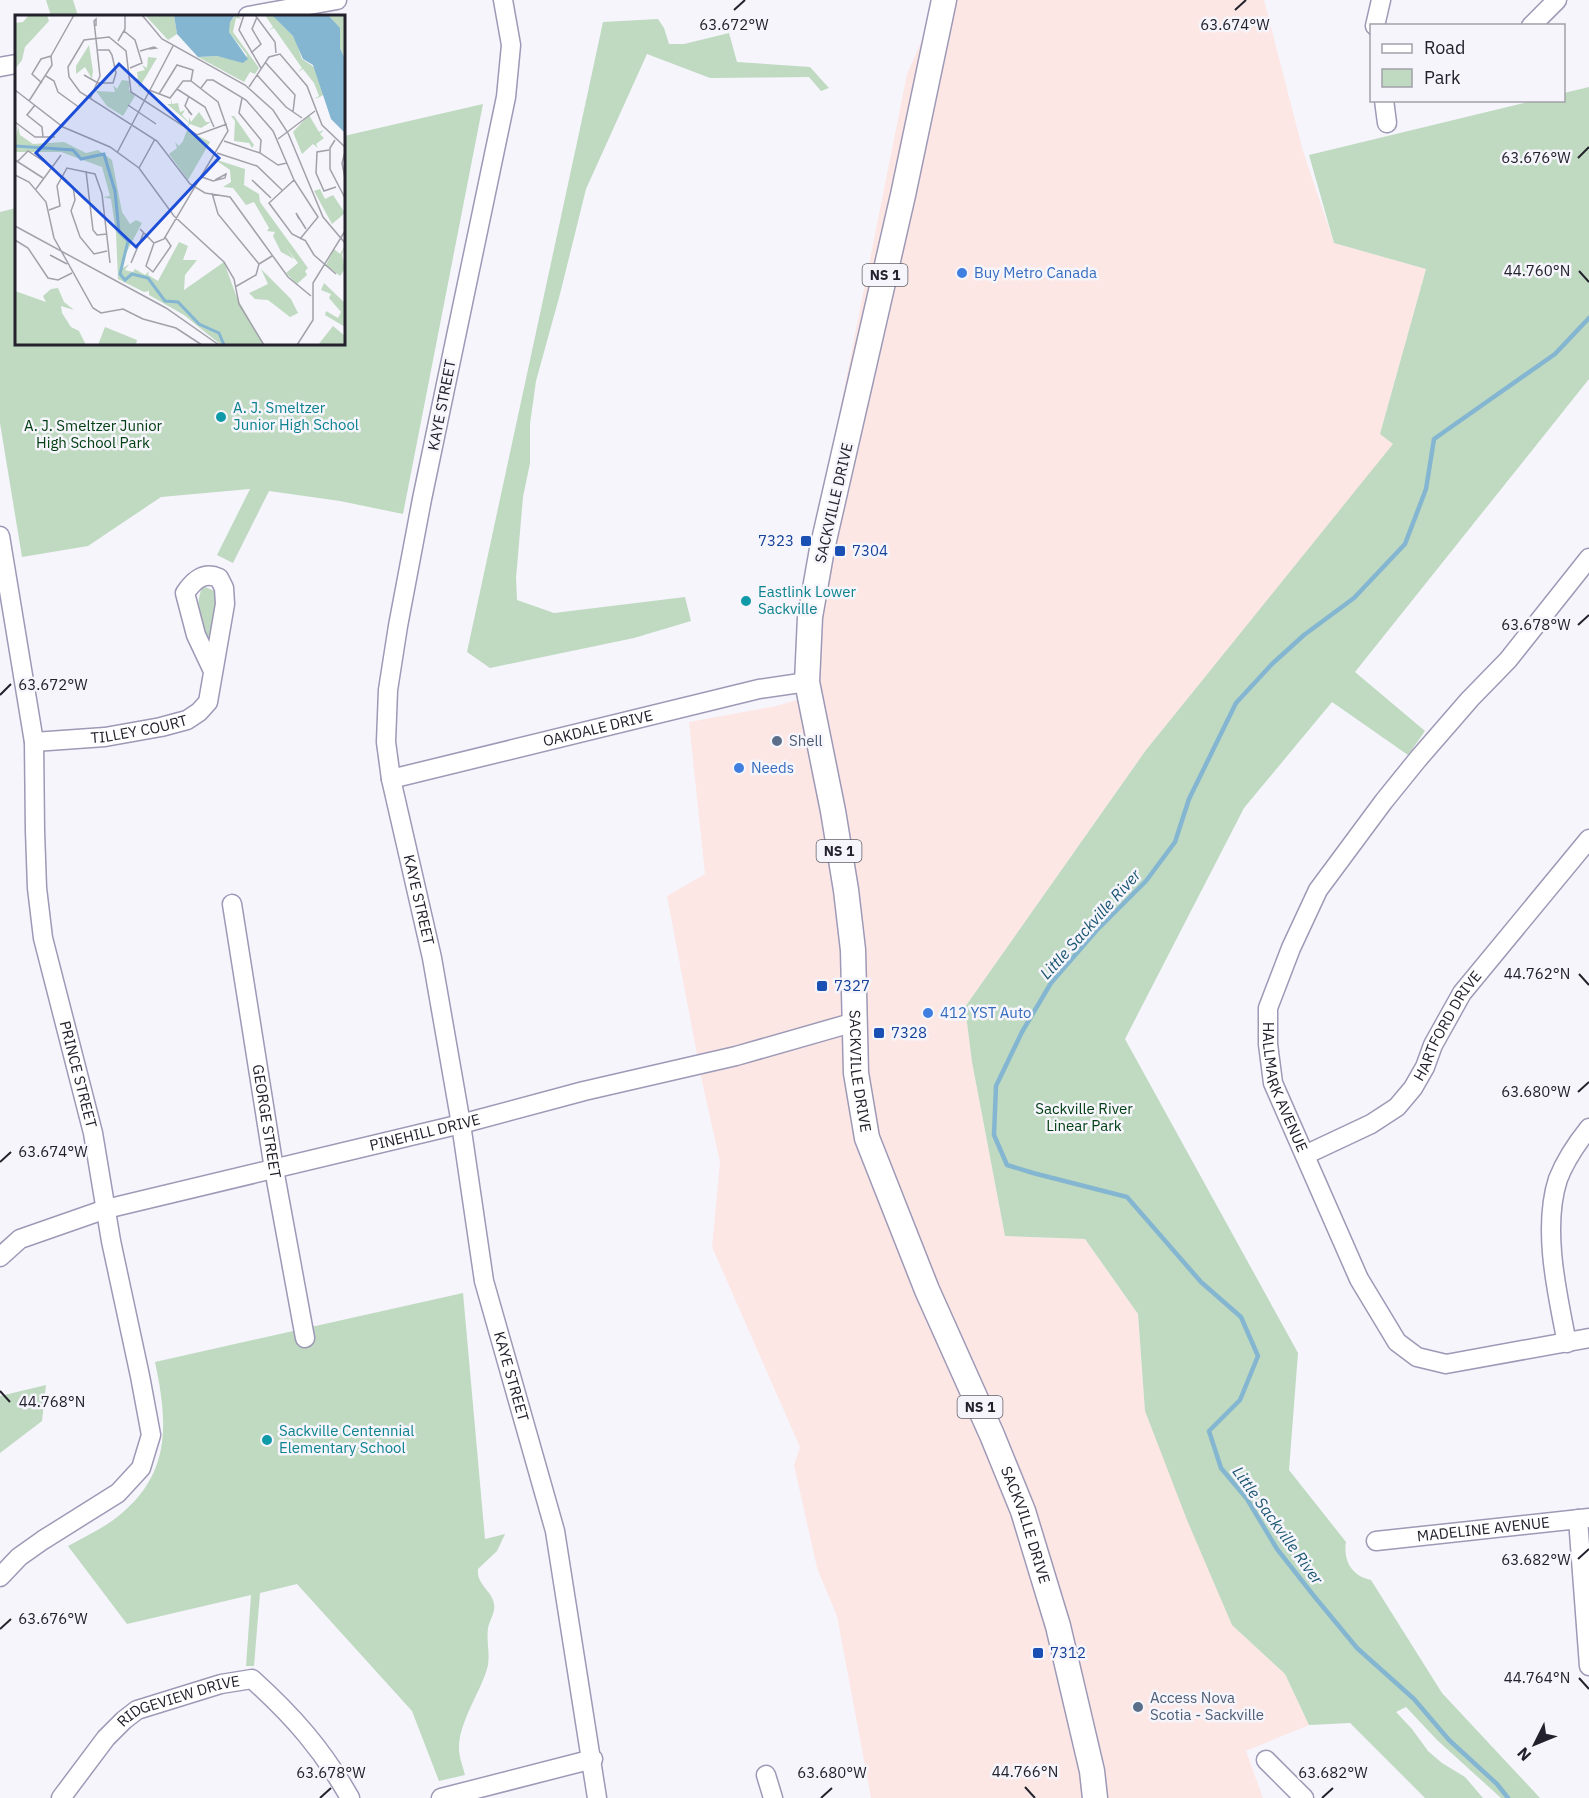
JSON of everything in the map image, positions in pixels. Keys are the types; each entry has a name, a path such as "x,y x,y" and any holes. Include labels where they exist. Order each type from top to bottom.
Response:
{"main road":[{"name":"SACKVILLE DRIVE","path":"944,0 903,195 822,549 810,616 807,682 846,890 852,950 856,1073 867,1138 927,1290 1023,1510 1058,1626 1092,1771 1095,1798"}],"street":[{"path":"253,15 335,0"},
{"name":"KAYE STREET","path":"503,0 512,45 506,97 398,626 388,690 386,742 391,779 432,958 461,1124 484,1281 555,1531 597,1798"},
{"path":"1375,24 1381,0"},
{"path":"1533,24 1557,0"},
{"path":"0,67 15,64"},
{"path":"1384,102 1387,123"},
{"name":"PRINCE STREET","path":"0,536 34,742 35,831 43,938 93,1133 111,1241 151,1434 141,1468 118,1493 34,1546 19,1557 0,1578"},
{"name":"HALLMARK AVENUE","path":"1589,558 1508,660 1470,699 1384,801 1318,890 1291,948 1268,1008 1268,1044 1272,1083 1359,1279 1397,1342 1417,1357 1446,1364 1589,1338"},
{"name":"TILLEY COURT","path":"34,742 105,737 187,720 208,702 213,671"},
{"name":"OAKDALE DRIVE","path":"391,779 759,689 807,682"},
{"name":"HARTFORD DRIVE","path":"1305,1155 1371,1124 1397,1107 1413,1088 1425,1066 1432,1045 1462,993 1589,839"},
{"name":"GEORGE STREET","path":"232,904 274,1169 305,1338"},
{"name":"PINEHILL DRIVE","path":"0,1257 20,1239 106,1209 461,1124 584,1091 736,1056 855,1022"},
{"path":"1567,1343 1554,1261 1553,1199 1559,1177 1577,1144 1589,1128"},
{"path":"1583,1519 1589,1666"},
{"name":"MADELINE AVENUE","path":"1376,1541 1583,1519"},
{"name":"RIDGEVIEW DRIVE","path":"61,1798 106,1737 137,1710 221,1684 252,1679 281,1704 303,1730 333,1769 350,1798"},
{"path":"441,1798 592,1759"},
{"path":"1266,1760 1304,1798"},
{"path":"766,1775 772,1798"}],"shaded area":[{"path":"940,0 1264,0 1303,151 1334,243 1426,269 1380,434 1394,444 1146,750 965,1007 972,1062 1005,1236 1085,1239 1138,1314 1145,1411 1232,1625 1285,1674 1309,1725 1246,1751 1263,1798 871,1798 837,1616 817,1568 794,1465 800,1447 712,1247 720,1162 703,1086 667,896 705,874 689,722 776,706 807,697 807,575 907,74"}],"green space":[{"path":"46,0 73,0 78,15 51,15"},
{"path":"658,19 664,28 669,44 684,44 729,33 737,62 810,67 829,88 821,91 809,77 710,78 647,54 586,189 536,381 530,424 530,463 523,497 516,578 517,600 554,613 685,597 691,621 634,638 490,668 467,652 603,22"},
{"name":"Sackville River Linear Park","path":"1589,87 1589,379 1355,672 1425,731 1408,755 1332,702 1244,808 1125,1039 1298,1353 1289,1470 1346,1542 1345,1549 1350,1567 1359,1575 1371,1580 1442,1693 1540,1798 1501,1798 1437,1740 1406,1707 1396,1712 1428,1751 1465,1777 1483,1798 1425,1798 1350,1723 1309,1725 1285,1674 1232,1625 1187,1520 1145,1411 1138,1314 1085,1239 1005,1236 972,1062 965,1007 1146,750 1393,444 1380,434 1426,269 1334,243 1309,155 1528,102 1565,102 1565,93"},
{"name":"A. J. Smeltzer Junior High School Park","path":"483,104 403,514 340,501 269,491 233,563 217,555 250,489 161,497 88,546 22,557 0,423 0,212 15,208 15,345 345,345 345,136"},
{"path":"203,586 219,593 214,631 204,641 198,607"},
{"path":"463,1293 485,1539 505,1534 497,1551 478,1569 480,1580 494,1604 494,1610 488,1628 487,1669 460,1738 459,1748 465,1775 439,1781 412,1711 297,1584 260,1593 254,1666 246,1666 251,1595 127,1624 68,1546 111,1522 134,1501 148,1484 161,1447 163,1427 155,1362"},
{"path":"46,1385 42,1421 0,1453 0,1396"}],"waterway":[{"name":"Little Sackville River","path":"1508,1798 1497,1784 1449,1740 1414,1699 1357,1648 1277,1549 1247,1499 1221,1468 1209,1431 1240,1400 1258,1356 1241,1317 1201,1282 1127,1197 1007,1165 994,1135 996,1086 1022,1032 1051,983 1096,931 1146,881 1175,842 1189,799 1236,703 1272,664 1304,635 1354,598 1405,544 1426,489 1434,439 1555,354 1589,318"}],"place":[{"name":"Buy Metro Canada","path":"962,273"},
{"name":"A. J. Smeltzer Junior High School","path":"221,417"},
{"name":"7323","path":"806,541"},
{"name":"7304","path":"840,551"},
{"name":"Eastlink Lower Sackville","path":"746,601"},
{"name":"Shell","path":"777,741"},
{"name":"Needs","path":"739,768"},
{"name":"7327","path":"822,986"},
{"name":"412 YST Auto","path":"928,1013"},
{"name":"7328","path":"879,1033"},
{"name":"Sackville Centennial Elementary School","path":"267,1440"},
{"name":"7312","path":"1038,1653"},
{"name":"Access Nova Scotia - Sackville","path":"1138,1707"}]}
